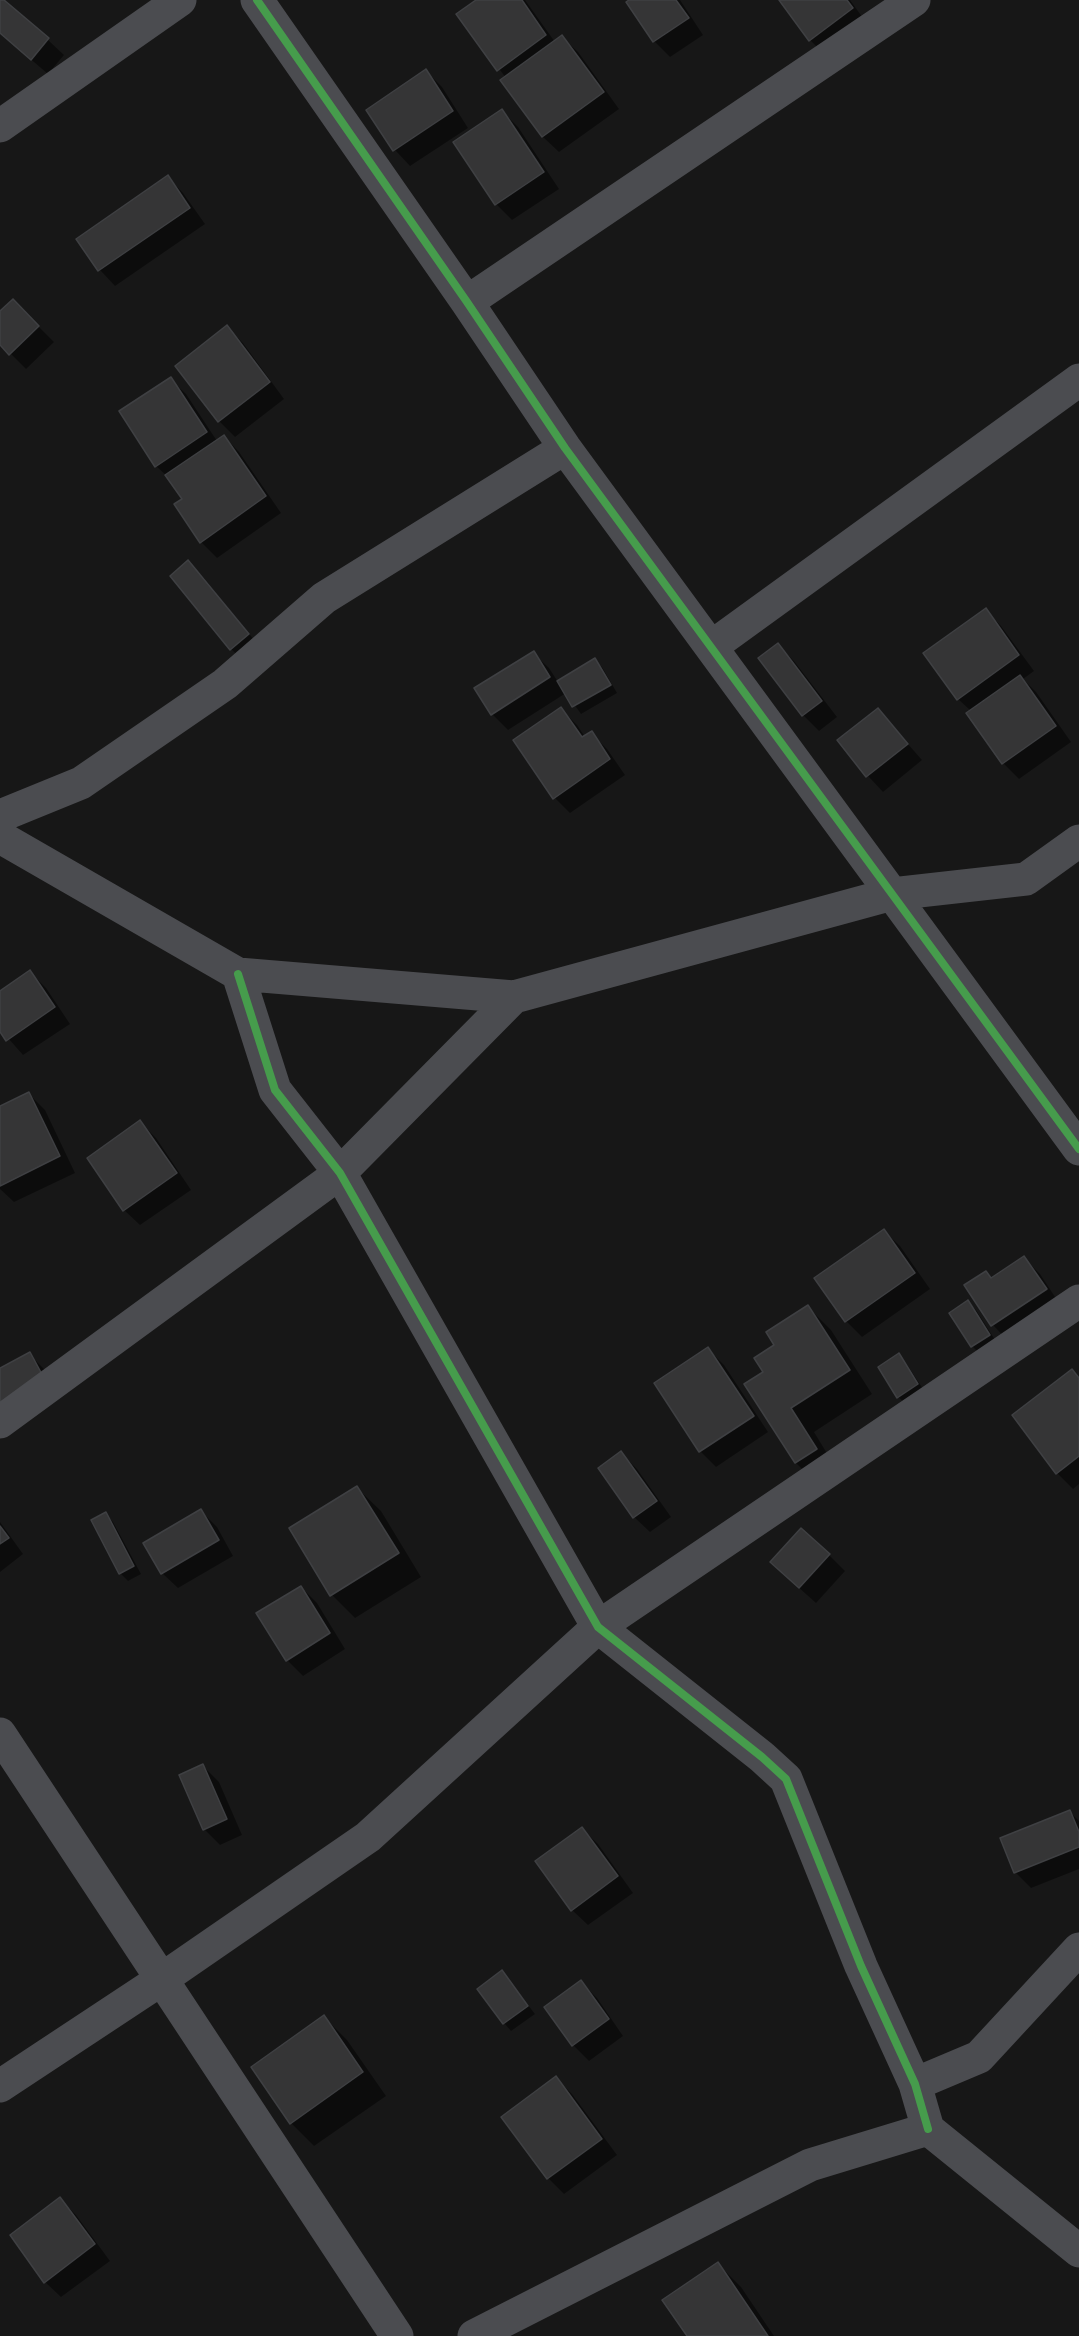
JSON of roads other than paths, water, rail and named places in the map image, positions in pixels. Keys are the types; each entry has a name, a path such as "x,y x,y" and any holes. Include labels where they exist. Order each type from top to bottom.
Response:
{"street":[{"path":"0,126 180,0"},
{"path":"467,302 914,0"},
{"path":"265,3 565,447 1079,1149"},
{"path":"711,647 1079,380"},
{"path":"0,816 81,783 225,684 324,598 565,447"},
{"path":"0,837 238,974 514,997 892,894 1026,879 1079,841"},
{"path":"238,974 275,1090 340,1173 598,1627 762,1757 786,1779 861,1966 915,2084 928,2129 1079,2251"},
{"path":"0,1422 340,1173 514,997"},
{"path":"0,2086 162,1979 368,1837 598,1627 1079,1301"},
{"path":"0,1734 397,2336"},
{"path":"915,2084 979,2056 1079,1949"},
{"path":"474,2336 810,2165 928,2129"}]}
